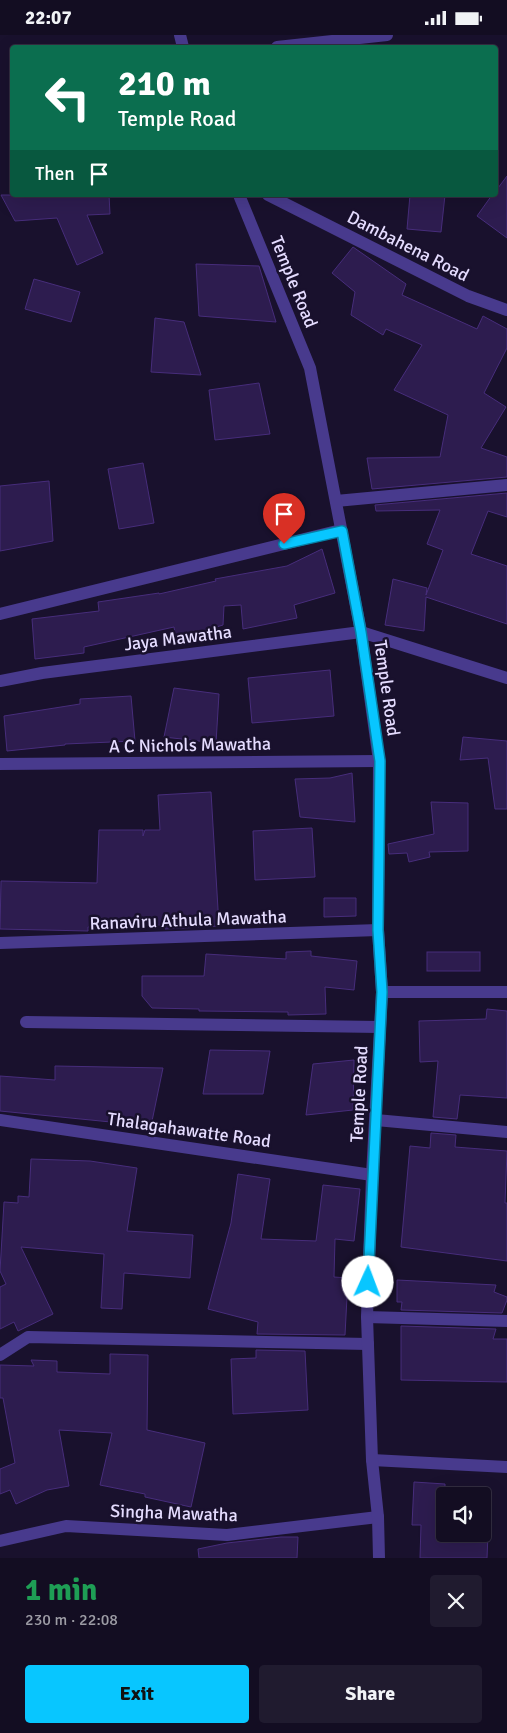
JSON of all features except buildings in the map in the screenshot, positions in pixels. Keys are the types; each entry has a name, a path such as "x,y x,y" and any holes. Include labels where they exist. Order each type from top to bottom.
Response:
{"street":[{"path":"295,45 387,35"},
{"name":"Temple Road","path":"240,197 310,369 361,632 380,761 378,930 382,992 372,1175 367,1317 372,1461 380,1558"},
{"name":"Dambahena Road","path":"272,197 468,295 507,310"},
{"path":"336,501 507,485"},
{"path":"0,614 342,531"},
{"name":"Temple Road","path":"361,632 507,678"},
{"name":"Jaya Mawatha","path":"0,681 42,673 361,632"},
{"name":"A C Nichols Mawatha","path":"0,764 380,761"},
{"name":"Ranaviru Athula Mawatha","path":"0,943 378,930"},
{"path":"382,992 507,992"},
{"path":"26,1022 380,1027"},
{"name":"Thalagahawatte Road","path":"0,1120 372,1175"},
{"path":"376,1120 507,1132"},
{"path":"367,1317 507,1321"},
{"path":"0,1355 28,1337 368,1344"},
{"path":"372,1461 507,1467"},
{"name":"Singha Mawatha","path":"0,1541 66,1526 226,1535 378,1517"}],"route":[{"path":"284,544 342,531 361,632 380,761 378,930 382,992 368,1282"}]}
